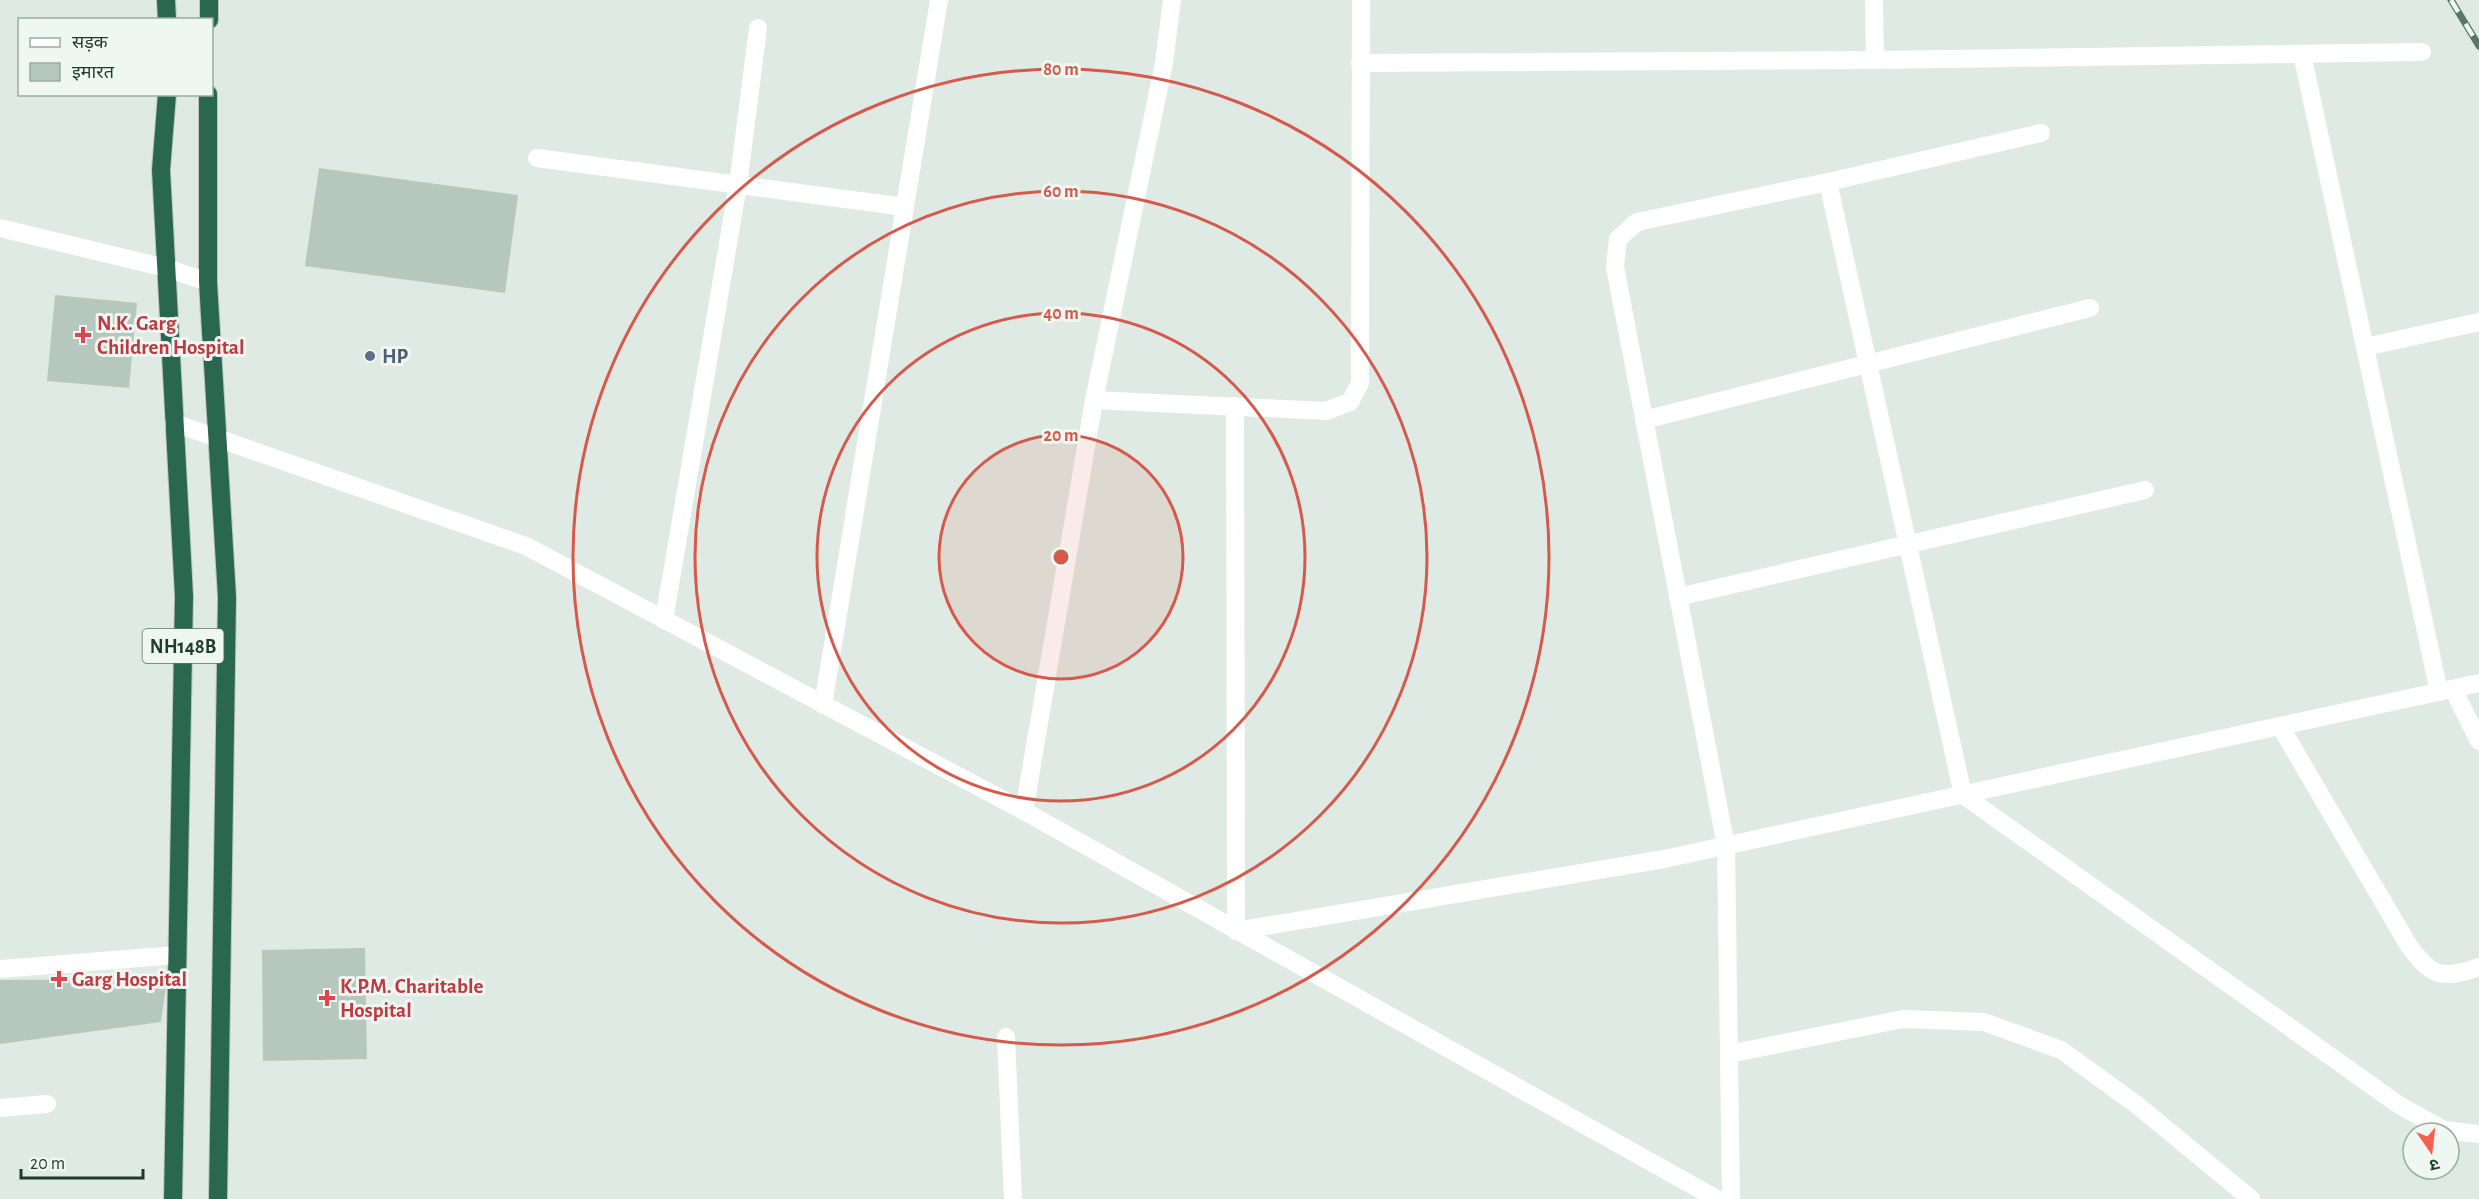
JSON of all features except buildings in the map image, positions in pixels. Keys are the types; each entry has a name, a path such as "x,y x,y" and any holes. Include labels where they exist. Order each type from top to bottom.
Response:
{"highway":[{"path":"166,0 167,18"},
{"path":"209,0 209,18"},
{"name":"NH148B","path":"167,96 161,170 184,596 173,1199"},
{"name":"NH148B","path":"208,96 208,282 227,597 218,1199"}],"street":[{"path":"823,705 939,0"},
{"path":"1024,811 1094,400 1164,63 1172,0"},
{"path":"1094,400 1326,411 1350,402 1360,383 1361,0"},
{"path":"1874,0 1875,60"},
{"path":"664,620 738,185 758,28"},
{"path":"1360,63 1875,60 2422,52"},
{"path":"2302,54 2365,347 2446,690 2479,741"},
{"path":"1731,1199 1726,846 1616,267 1618,239 1637,222 1828,182 2041,133"},
{"path":"537,158 905,207"},
{"path":"1828,182 1963,795 2399,1105 2444,1131 2479,1134"},
{"path":"0,228 166,268 208,282"},
{"path":"1644,420 2090,308"},
{"path":"2365,347 2479,322"},
{"path":"1235,406 1236,930"},
{"path":"174,423 526,546 1024,811 1717,1199"},
{"path":"1678,597 2145,490"},
{"path":"1236,930 1664,859 2479,683"},
{"path":"2280,726 2409,946 2424,966 2440,974 2463,972 2479,967"},
{"path":"0,969 177,955"},
{"path":"1729,1054 1903,1020 1984,1022 2061,1050 2137,1105 2251,1199"},
{"path":"1006,1037 1013,1199"},
{"path":"0,1108 47,1104"}],"railway":[{"path":"2451,0 2479,46"}],"place":[{"name":"N.K. Garg Children Hospital","path":"83,335"},
{"name":"HP","path":"370,356"},
{"name":"Garg Hospital","path":"59,979"},
{"name":"K.P.M. Charitable Hospital","path":"327,998"}]}
